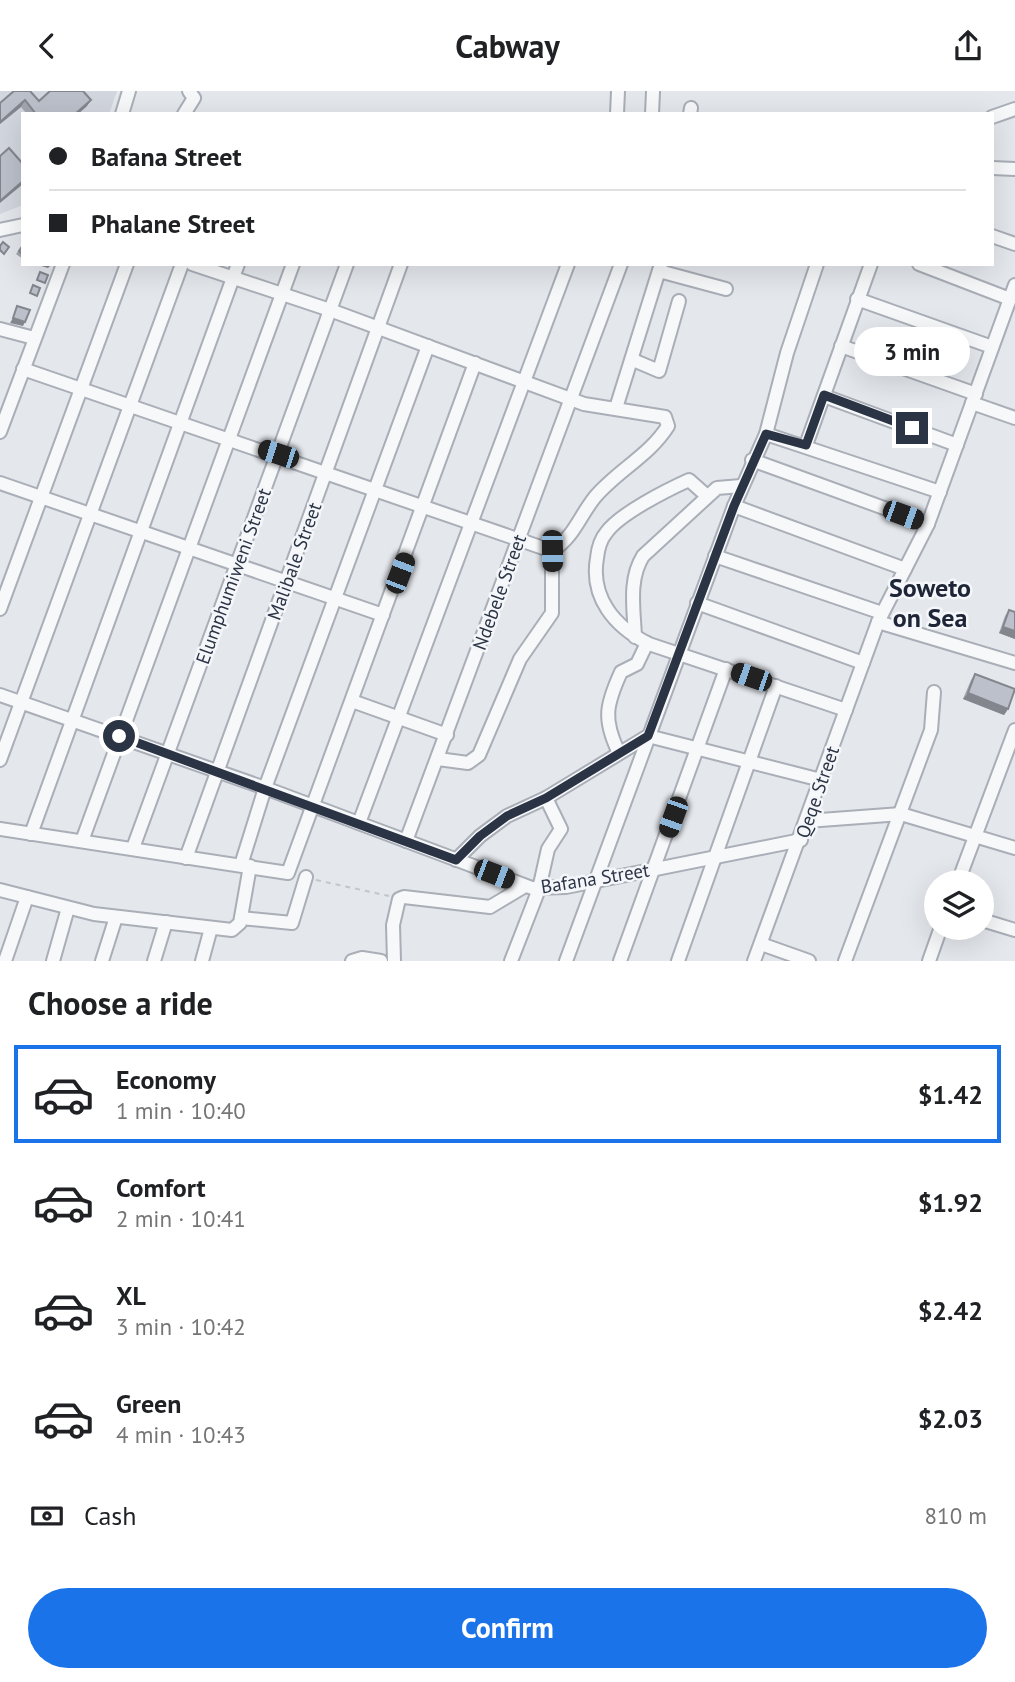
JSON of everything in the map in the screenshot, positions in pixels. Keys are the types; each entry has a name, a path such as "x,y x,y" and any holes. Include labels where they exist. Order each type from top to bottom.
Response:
{"street":[{"path":"185,112 194,98 189,91"},
{"path":"617,112 618,91"},
{"path":"123,112 130,92"},
{"path":"652,112 653,92"},
{"path":"994,116 1015,109"},
{"path":"994,168 1015,169"},
{"path":"0,230 21,225"},
{"path":"994,237 1015,244"},
{"path":"0,431 62,266"},
{"path":"0,609 126,266"},
{"path":"0,760 181,266"},
{"path":"198,266 330,310 571,399 665,417 668,426 660,440 599,493 575,533 552,551"},
{"path":"31,834 139,530 237,266"},
{"path":"82,841 292,266"},
{"name":"Elumphumiweni Street","path":"133,848 346,266"},
{"name":"Malibale Street","path":"186,858 400,266"},
{"path":"359,823 567,266"},
{"name":"Ndebele Street","path":"406,841 620,266"},
{"path":"566,961 741,486 766,434 787,353 816,266"},
{"path":"806,445 869,266"},
{"path":"924,266 1010,299"},
{"path":"616,408 633,361 660,268 726,289"},
{"name":"Qeqe Street","path":"754,961 801,840 880,617 929,524 1015,285"},
{"path":"858,299 992,347"},
{"path":"633,361 659,371 679,301"},
{"path":"0,328 34,338"},
{"path":"239,923 245,866 265,788 428,346"},
{"path":"841,346 1015,418"},
{"path":"0,829 288,873 424,509 475,363"},
{"path":"23,369 130,407 278,454 424,509 552,551"},
{"path":"824,395 957,445"},
{"path":"766,434 806,445 940,492"},
{"path":"752,460 929,524"},
{"path":"707,496 692,480 686,481 618,521 603,538 594,572 596,591 604,607 641,640 846,710"},
{"path":"0,483 333,600 383,615"},
{"path":"618,751 608,729 607,716 621,672 637,664 641,640 633,591 639,562 707,496 721,486 741,486"},
{"path":"734,506 905,569"},
{"path":"438,759 468,763 479,755 520,659 552,613 552,551"},
{"path":"715,556 1015,663"},
{"path":"697,603 863,663"},
{"path":"620,961 726,669"},
{"path":"678,961 776,686"},
{"path":"845,961 931,730 934,692"},
{"name":"Bafana Street","path":"0,695 169,753 539,889 801,840"},
{"path":"352,701 447,735"},
{"path":"962,870 1015,730"},
{"path":"456,860 480,836 507,816 546,798 618,751 648,736 750,759 821,780"},
{"path":"511,961 539,889 548,849 562,826 546,798"},
{"path":"807,821 901,814 1015,848"},
{"path":"0,890 68,908 116,917 228,931 239,923 292,923 306,877"},
{"path":"394,961 393,925 399,899 404,897 490,908 525,886"},
{"path":"5,961 27,897"},
{"path":"53,961 68,908"},
{"path":"102,961 116,917"},
{"path":"154,961 166,922"},
{"path":"994,924 1015,930"},
{"path":"202,961 211,929"},
{"path":"929,961 936,940"},
{"path":"761,944 809,961"},
{"path":"352,961 362,958 380,961"}],"path":[{"path":"306,877 399,899"}],"shaded area":[{"path":"0,91 117,91 110,112 21,112 21,206 0,214"}],"building":[{"path":"14,91 30,91 39,101 50,91 83,91 91,100 77,112 34,112 25,100 0,122 0,103"},
{"path":"9,148 21,162 21,183 0,201 0,156"},
{"path":"3,242 9,247 4,254 0,250"},
{"path":"40,272 48,275 45,283 37,280"},
{"path":"33,285 40,288 37,296 30,293"},
{"path":"17,306 30,310 25,322 13,318"},
{"path":"1009,610 1015,612 1015,631 1003,627"},
{"path":"975,674 1015,689 1008,709 968,693"}],"district":[{"name":"Soweto on Sea","path":"930,602"}],"route":[{"path":"119,736 456,860 480,836 507,816 546,798 622,749 648,736 734,506 752,460 766,434 806,445 824,395 912,428"}]}
